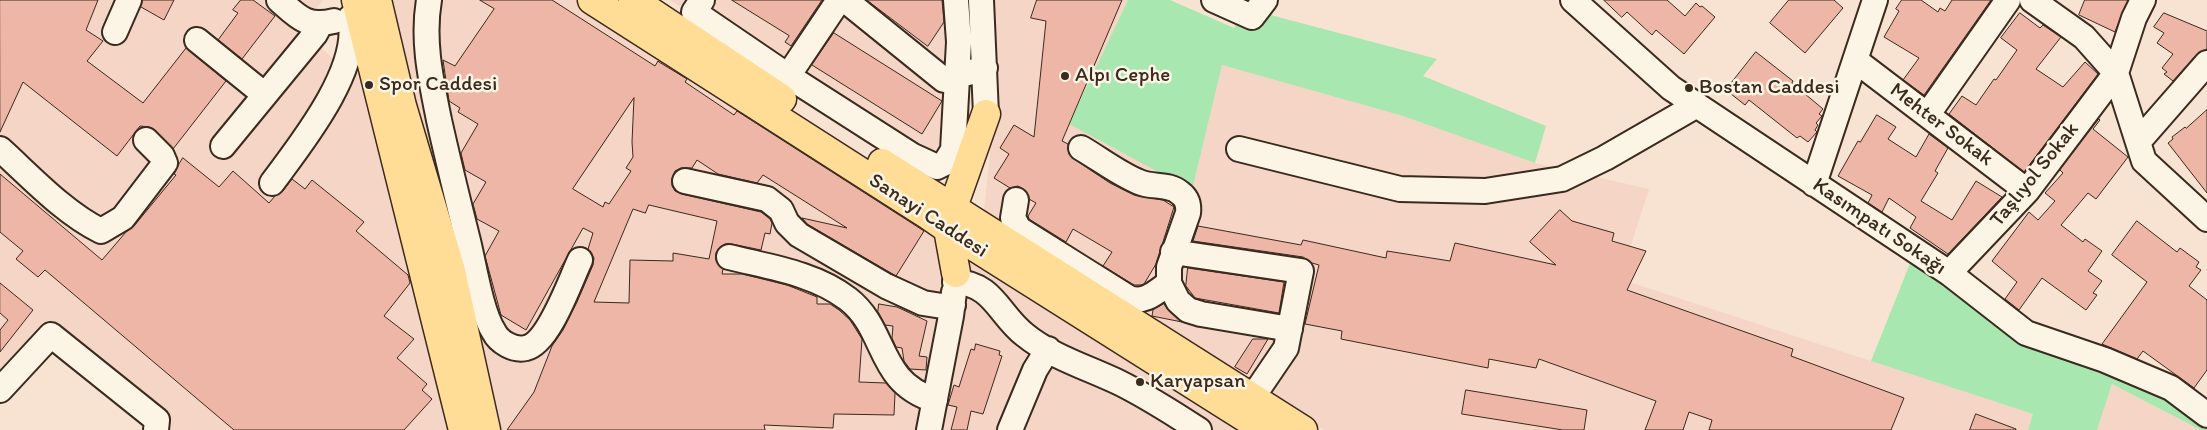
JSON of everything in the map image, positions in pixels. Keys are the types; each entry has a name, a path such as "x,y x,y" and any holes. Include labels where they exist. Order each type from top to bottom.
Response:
{"main road":[{"name":"Sanayi Caddesi","path":"592,0 1302,430"},
{"name":"Sanayi Caddesi","path":"633,0 776,77 961,225 1265,430"},
{"path":"361,8 462,430"},
{"path":"361,8 402,106 451,271 486,430"},
{"path":"955,287 961,225 986,114"}],"street":[{"path":"115,32 129,0"},
{"path":"429,0 426,32 429,73 480,294 494,334 518,349 524,349 536,344 551,322 580,260"},
{"path":"702,0 694,12 776,77 913,156 937,167 945,163 954,150 959,42 956,0"},
{"path":"776,77 839,0"},
{"path":"845,0 944,80 985,68"},
{"path":"981,0 986,114"},
{"path":"1214,0 1252,17 1264,0"},
{"name":"Kasımpatı Sokağı","path":"1573,0 1671,88 1949,274 2026,334 2105,360 2171,388 2207,415"},
{"path":"1814,184 1876,0"},
{"path":"1928,114 2008,0"},
{"path":"2032,0 2084,37 2116,73 2144,161 2207,219"},
{"name":"Taşlıyol Sokak","path":"1949,274 2027,191 2116,73 2134,18 2143,0"},
{"path":"291,4 299,18 313,24 321,23 361,8"},
{"path":"272,183 316,124 338,79 352,41 361,8"},
{"path":"223,146 315,34 321,23"},
{"path":"197,40 265,95"},
{"name":"Mehter Sokak","path":"1855,60 2027,191"},
{"path":"2138,142 2207,63"},
{"path":"1238,149 1400,189 1485,191 1562,179 1605,158 1697,105"},
{"path":"0,149 71,212 88,225 101,231 123,218 165,163 162,156 146,140"},
{"path":"1081,148 1133,180 1150,186 1174,189 1185,198 1189,205 1188,213 1173,252 1169,267 1169,283 1178,301 1188,310 1201,314 1290,329"},
{"path":"685,181 767,199 781,210 787,223 799,235 886,286 923,303 942,306 955,287 972,284 987,292 1017,328 1048,349 1141,394 1199,430"},
{"path":"1016,200 1013,218 1019,229 1130,298 1145,299 1169,283"},
{"path":"1173,252 1301,271 1286,348 1252,398"},
{"path":"729,257 786,269 847,298 870,324 888,364 897,375 914,392 935,400"},
{"path":"929,430 955,287"},
{"path":"0,390 51,335 157,420 156,430"},
{"path":"1010,430 1035,370 1048,349"}],"shaded area":[{"path":"0,0 323,0 300,28 331,57 360,66 407,249 449,430 165,430 53,325 0,384"},
{"path":"389,0 575,0 1243,430 494,430 478,343"},
{"path":"670,0 963,0 970,60 970,113 958,148 944,178"},
{"path":"994,0 1128,0 1069,124 1192,189 1222,65 1403,116 1535,163 1649,189 1620,279 2033,414 2028,430 1324,430 984,211 997,87"},
{"path":"2112,384 2201,430 2097,430"}],"green space":[{"path":"1128,0 1170,0 1234,28 1244,8 1437,59 1423,76 1546,126 1535,163 1403,116 1222,65 1192,190 1069,124"},
{"path":"1911,261 2024,338 2169,388 2207,430 2201,430 2112,384 2097,430 2028,430 2033,414 1871,361"}],"building":[{"path":"0,0 98,0 86,30 103,41 87,61 143,103 186,48 226,81 173,149 155,130 140,126 117,156 23,82 0,132"},
{"path":"142,0 174,0 164,20 141,7"},
{"path":"241,0 253,0 275,16 242,59 218,40 238,13 233,10"},
{"path":"480,0 552,0 655,66 658,61 687,79 685,82 734,115 737,111 924,231 896,276 807,224 802,218 847,228 763,175 757,183 718,174 697,160 692,168 681,168 675,171 672,179 672,186 675,191 682,194 761,212 770,219 772,223 770,234 765,233 761,250 732,244 725,244 719,248 716,253 716,260 723,269 722,274 742,274 787,285 817,297 817,304 830,304 839,310 850,320 862,339 859,382 886,383 895,393 894,415 834,414 833,428 764,425 765,430 507,430 534,392 552,346 563,330 577,302 593,265 594,258 588,249 593,233 583,228 526,330 501,315 485,256 499,231 477,219 473,204 486,182 465,170 461,153 478,124 458,112 460,108 449,101 443,60 455,66 494,9","holes":["634,98 633,157 626,168 631,171 609,204 605,202 603,207 573,189","649,205 717,221 709,259 673,253 673,261 630,260 629,303 594,302 633,209 645,213"]},
{"path":"732,0 822,0 791,46 785,42 789,36"},
{"path":"867,0 942,0 944,22 928,46"},
{"path":"1037,0 1122,0 1062,141 1068,144 1069,154 1074,159 1110,183 1134,195 1163,200 1174,207 1156,264 1144,284 1134,285 1103,266 1112,252 1073,229 1066,242 1029,219 1028,216 1036,203 1029,199 1025,190 1018,186 1010,188 994,178 1009,154 1000,148 1014,125 1034,137 1046,21 1031,18"},
{"path":"1604,0 1667,0 1685,16 1696,3 1715,17 1684,54 1656,30 1652,35 1627,12 1622,17"},
{"path":"1789,0 1834,0 1843,8 1805,53 1770,23"},
{"path":"1902,0 1921,0 1938,12 1940,8 1945,11 1952,0 1991,0 1924,95 1903,80 1919,58 1884,37 1899,11 1896,9"},
{"path":"2085,0 2128,0 2115,32 2079,15"},
{"path":"2020,13 2040,28 2043,25 2061,37 2036,69 2063,87 2085,62 2098,74 2024,172 1949,114 1962,96 1976,105 1994,79 1996,80 2017,50 2001,38"},
{"path":"2164,13 2207,31 2207,49 2197,54 2173,81 2164,74 2167,72 2162,68 2173,54 2157,43 2164,33 2154,27"},
{"path":"834,33 942,101 922,134 812,65"},
{"path":"1756,52 1793,81 1792,83 1823,109 1819,114 1822,116 1816,123 1818,125 1815,130 1817,132 1808,142 1800,136 1797,138 1749,100 1745,105 1726,90"},
{"path":"2207,110 2207,193 2168,143 2173,139 2172,137"},
{"path":"1877,115 1896,127 1888,139 1916,157 1929,134 1948,148 1935,171 1938,173 1921,201 1952,220 1976,181 2002,197 1948,254 1910,228 1916,217 1889,198 1882,212 1868,203 1872,195 1838,176 1858,141 1860,142"},
{"path":"2099,119 2093,129 2128,157 2096,199 2088,193 2061,225 2083,242 2085,239 2102,251 2088,271 2102,281 2093,293 2097,295 2086,310 2042,278 2019,310 2005,299 2017,282 1992,261 2029,212 2038,220 2055,201 2045,193 2063,173 2060,170"},
{"path":"183,158 219,187 233,171 269,203 283,191 292,179 305,189 312,180 364,222 356,231 408,275 410,283 384,316 414,339 397,358 427,384 422,390 432,399 404,430 234,430 45,270 38,277 16,259 23,251 0,232 0,174 102,260 126,232 134,226 176,175 174,174"},
{"path":"1560,210 1572,221 1614,233 1612,241 1646,251 1627,290 1793,349 1791,356 1904,398 1891,430 1709,430 1712,420 1689,412 1683,430 1645,430 1656,401 1539,359 1536,368 1489,359 1488,368 1341,339 1342,331 1305,324 1319,265 1303,257 1193,241 1198,226 1301,245 1303,240 1386,258 1387,251 1450,261 1455,243 1556,265 1530,242"},
{"path":"2137,221 2177,252 2180,248 2199,262 2196,267 2201,270 2189,286 2207,300 2207,370 2194,388 2143,351 2137,359 2102,344 2147,282 2112,255"},
{"path":"1188,268 1284,282 1279,313 1195,298 1186,286"},
{"path":"0,283 33,310 0,352 0,330 8,320 0,313"},
{"path":"879,304 897,307 927,321 919,356 927,357 926,370 910,369 904,361 902,348 896,347 892,338 893,326 885,325 878,312"},
{"path":"1164,304 1182,322 1152,316 1153,310"},
{"path":"1253,339 1268,339 1247,374 1235,367"},
{"path":"976,344 1000,351 999,355 1002,356 983,414 971,411 967,430 951,430 957,407 948,405 954,385 959,387 971,349 974,350"},
{"path":"1466,390 1587,410 1584,430 1563,430 1462,414"},
{"path":"1976,414 2016,429 2016,430 1970,430"}],"place":[{"name":"Alpı Cephe","path":"1065,76"},
{"name":"Spor Caddesi","path":"369,85"},
{"name":"Bostan Caddesi","path":"1689,88"},
{"name":"Karyapsan","path":"1140,382"}]}
